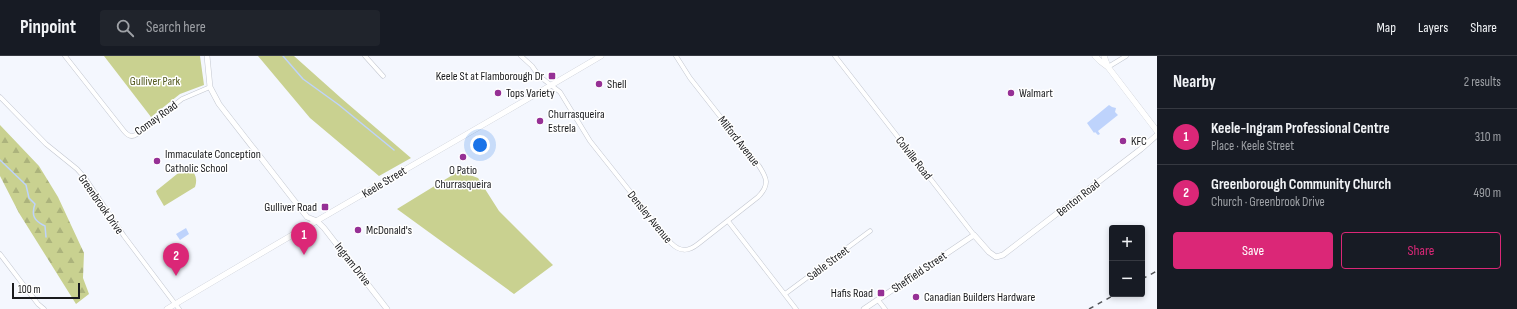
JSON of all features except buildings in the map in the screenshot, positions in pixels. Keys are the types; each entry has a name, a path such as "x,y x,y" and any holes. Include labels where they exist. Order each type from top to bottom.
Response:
{"main road":[{"name":"Keele Street","path":"167,309 257,255 601,56"},
{"path":"1095,56 1108,67 1157,131"},
{"path":"1104,56 1108,67"}],"street":[{"name":"Comay Road","path":"65,56 128,136 137,134 182,99 210,87"},
{"path":"207,56 210,87 218,104 307,217 317,221"},
{"path":"366,56 383,76"},
{"path":"521,56 532,66 539,76 550,85"},
{"name":"Milford Avenue","path":"676,56 690,78 759,166 766,180 766,187 763,192 728,221"},
{"name":"Colville Road","path":"835,56 974,235 989,252 996,257"},
{"path":"1108,67 1126,56"},
{"name":"Densley Avenue","path":"550,85 560,92 590,141 671,244 676,248 684,250 694,247 728,221"},
{"name":"Greenbrook Drive","path":"0,97 46,144 77,169 85,178 124,236 179,309"},
{"name":"Benton Road","path":"996,257 1016,246 1157,135"},
{"name":"Ingram Drive","path":"317,221 333,238 387,309"},
{"path":"728,221 796,309"},
{"name":"Sable Street","path":"785,294 794,289 870,231"},
{"name":"Sheffield Street","path":"864,309 974,235"},
{"path":"0,254 38,304 44,309"},
{"path":"878,300 885,309"}],"green space":[{"name":"Gulliver Park","path":"104,56 200,56 204,85 180,94 151,117"},
{"path":"258,56 294,56 411,158 379,176 310,118"},
{"path":"0,125 39,166 58,197 84,253 83,278 89,294 76,304 19,213 0,176"},
{"path":"187,166 195,175 195,187 164,206 156,191"},
{"path":"459,171 478,178 499,211 553,265 514,294 397,209"}],"water":[{"path":"1109,105 1116,108 1115,112 1118,115 1098,131 1100,134 1098,135 1095,132 1094,133 1087,123"},
{"path":"186,228 189,234 180,240 176,234"}],"waterway":[{"path":"283,56 303,79 339,105 394,150"},
{"path":"0,160 26,185 29,198 35,204 33,211 34,217 38,222 45,226 46,237"}],"railway":[{"path":"1145,277 1157,271"},
{"path":"1089,309 1111,297"}],"place":[{"name":"Keele St at Flamborough Dr","path":"552,76"},
{"name":"Shell","path":"599,84"},
{"name":"Tops Variety","path":"498,93"},
{"name":"Walmart","path":"1011,93"},
{"name":"Churrasqueira Estrela","path":"540,121"},
{"name":"KFC","path":"1123,141"},
{"name":"O Patio Churrasqueira","path":"463,157"},
{"name":"Immaculate Conception Catholic School","path":"157,161"},
{"name":"Gulliver Road","path":"325,207"},
{"name":"McDonald's","path":"358,230"},
{"name":"Keele-Ingram Professional Centre","path":"304,255"},
{"name":"Greenborough Community Church","path":"176,276"},
{"name":"Hafis Road","path":"881,293"},
{"name":"Canadian Builders Hardware","path":"916,297"}]}
